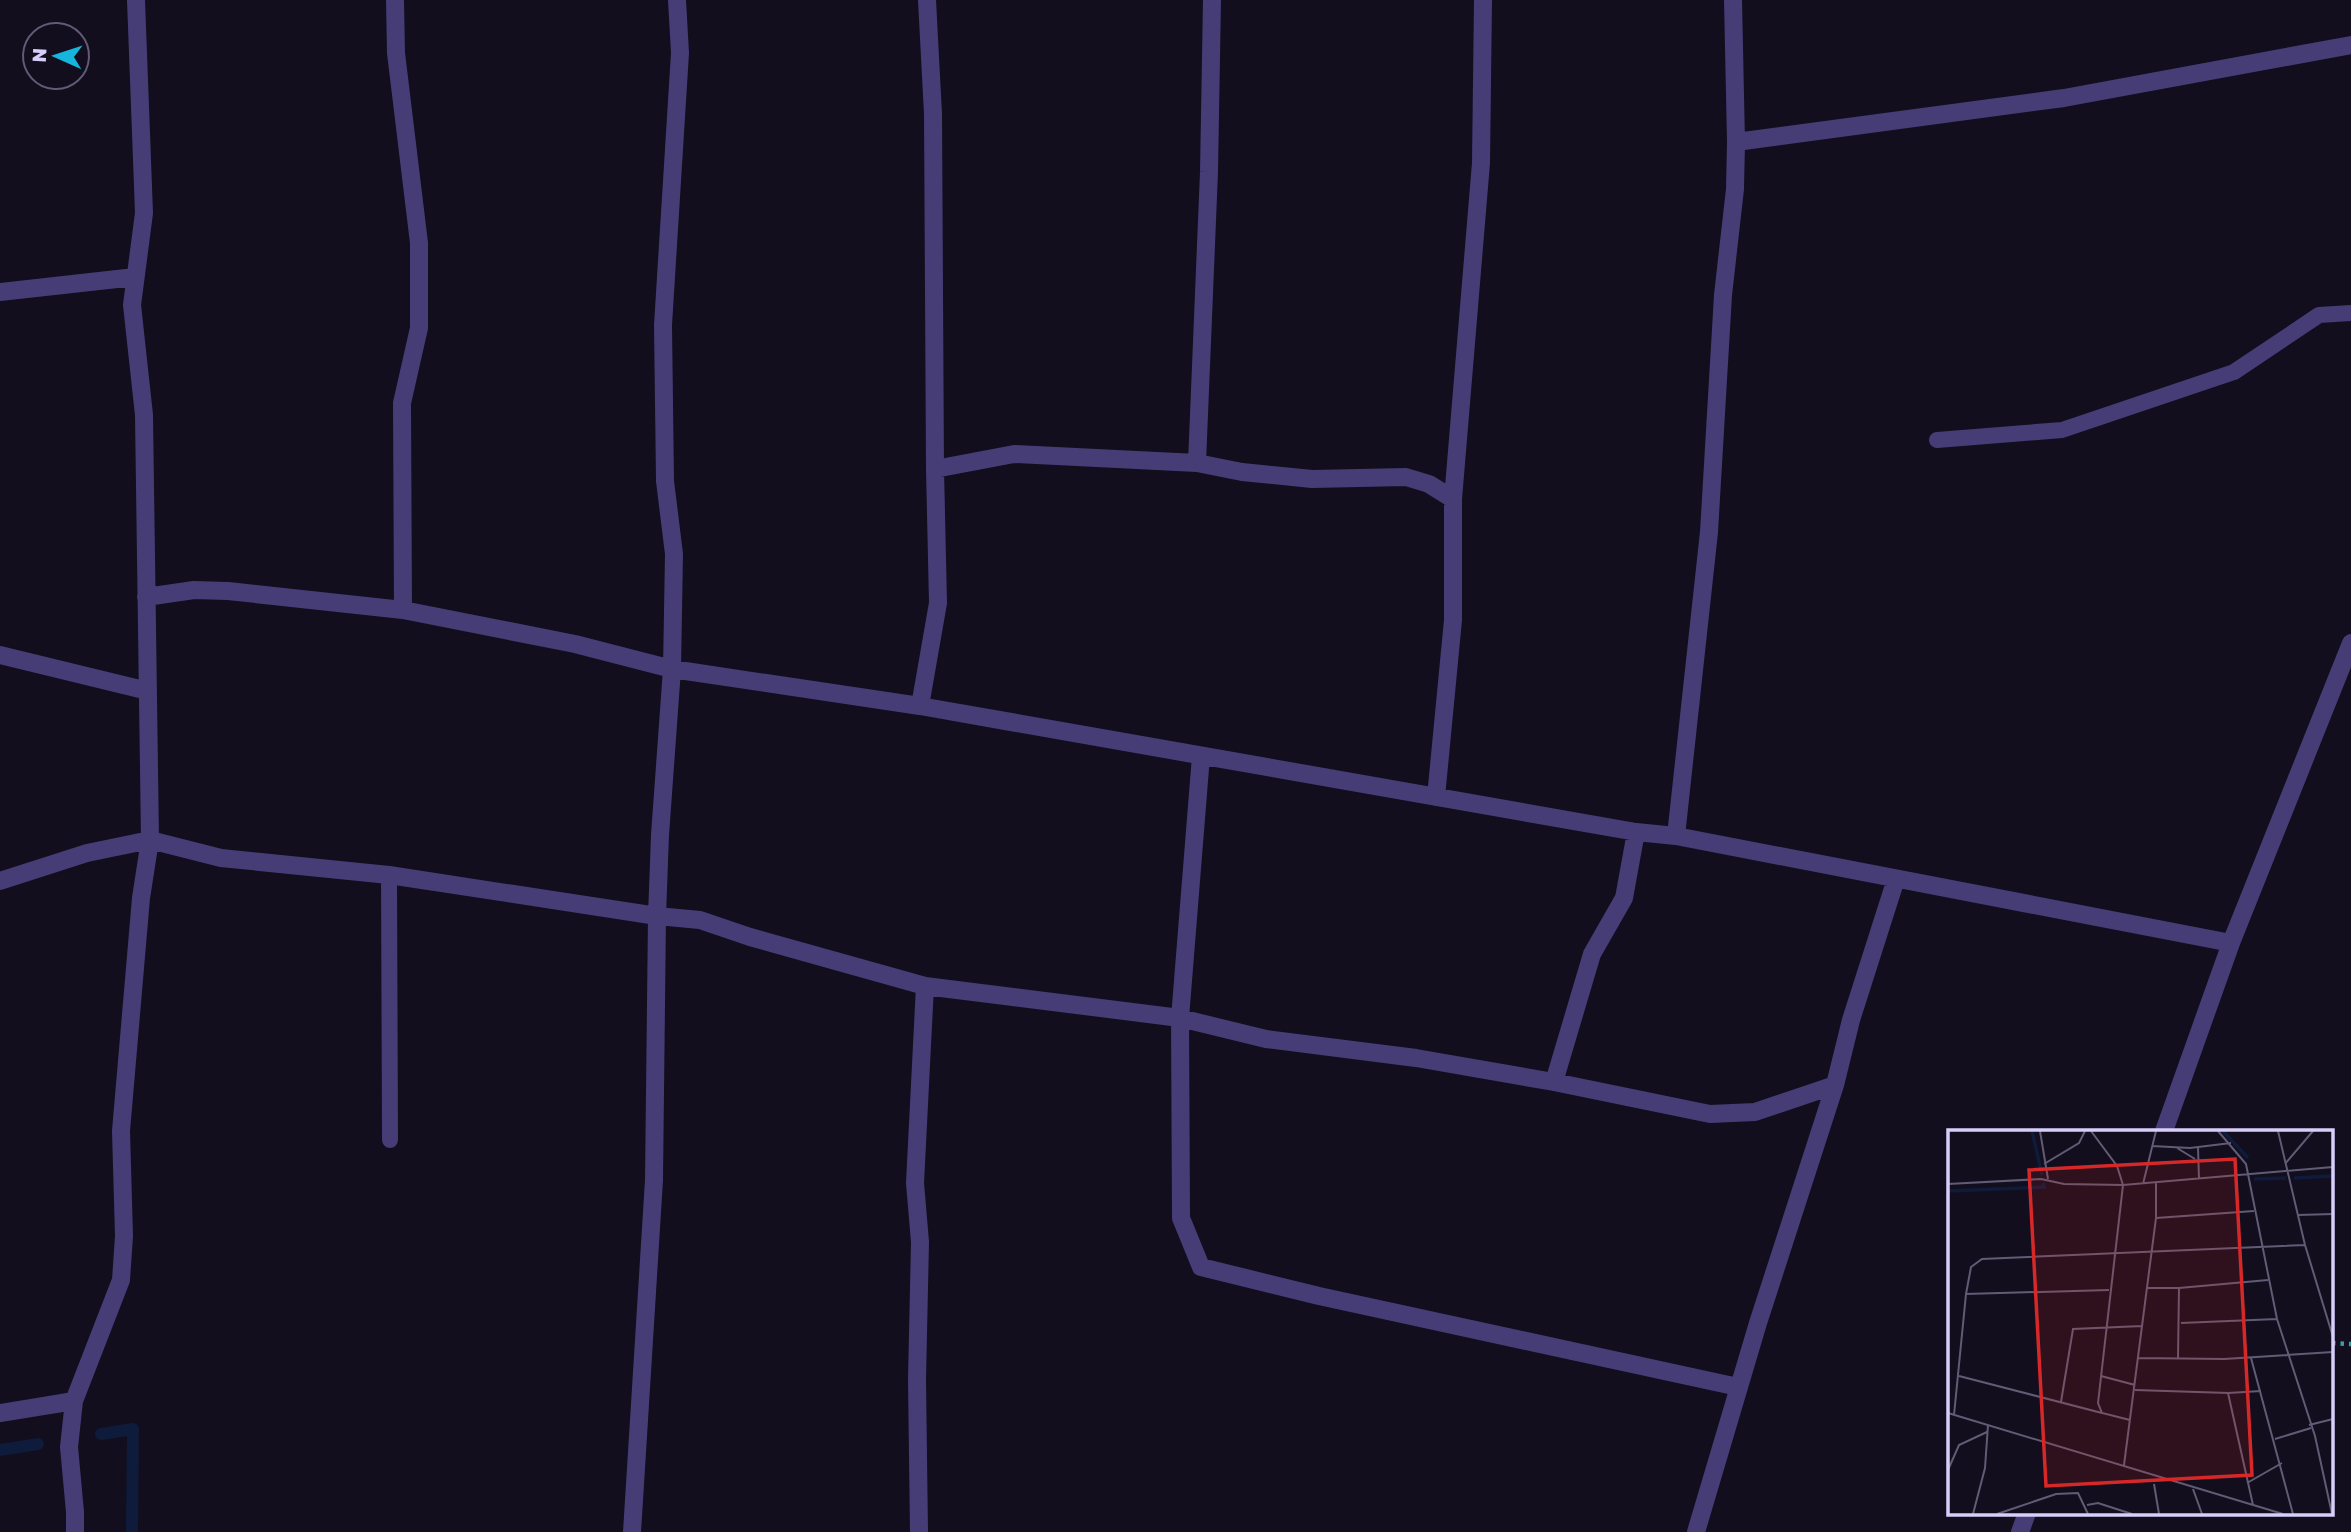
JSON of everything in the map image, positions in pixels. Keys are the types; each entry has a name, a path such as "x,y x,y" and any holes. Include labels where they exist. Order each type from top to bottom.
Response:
{"street":[{"path":"75,1532 69,1447 74,1401 121,1280 124,1236 121,1131 141,898 150,840 144,415 132,305 144,213 136,0"},
{"path":"395,0 396,53 419,243 419,328 402,403 403,610"},
{"path":"632,1532 654,1180 657,916 672,669 674,554 665,481 663,325 680,53 677,0"},
{"path":"920,706 938,603 933,114 927,0"},
{"path":"1197,463 1209,172 1212,0"},
{"path":"1436,797 1452,620 1452,499 1481,163 1483,0"},
{"path":"1676,836 1709,532 1723,295 1735,189 1733,0"},
{"path":"1736,142 2064,98 2351,45"},
{"path":"0,292 135,277"},
{"path":"935,469 1014,454 1197,463 1242,472 1312,479 1406,477 1429,484 1452,499"},
{"path":"146,597 194,590 228,591 403,610 575,644 672,669 920,706 1636,832 1676,836 2231,943"},
{"path":"2164,1130 2231,943 2351,643"},
{"path":"0,655 148,691"},
{"path":"1201,756 1181,1018 1181,1218 1201,1267 1320,1296 1738,1387"},
{"path":"1554,1082 1592,954 1624,898 1636,832"},
{"path":"0,881 86,853 150,840 221,858 389,875 657,916 700,920 750,937 925,986 1181,1018 1266,1039 1416,1058 1554,1082 1710,1114 1755,1112 1835,1084"},
{"path":"1696,1532 1738,1387 1835,1084 1851,1020 1896,879"},
{"path":"919,1532 917,1380 920,1242 915,1184 925,986"},
{"path":"0,1413 74,1401"},
{"path":"2020,1532 2027,1514"}],"lane":[{"path":"1937,440 2062,430 2234,372 2319,315 2351,313"},
{"path":"389,875 390,1140"}],"waterway":[{"path":"101,1434 133,1429 132,1532"},
{"path":"0,1450 38,1444"}]}
